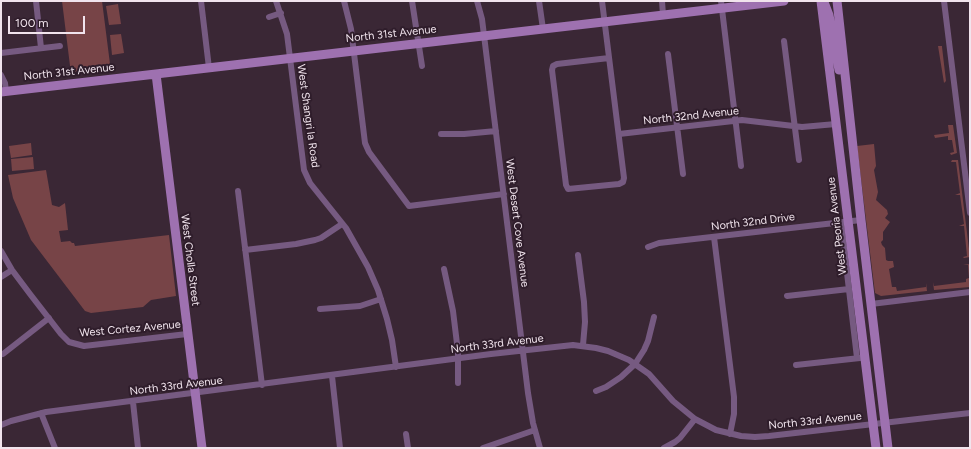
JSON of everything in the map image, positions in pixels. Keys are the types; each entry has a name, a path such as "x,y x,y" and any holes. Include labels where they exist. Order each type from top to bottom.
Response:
{"street":[{"path":"36,1 41,48"},
{"path":"201,1 209,68"},
{"name":"West Shangri la Road","path":"276,1 287,34 304,170 310,183 342,224 368,267 387,319 396,367"},
{"path":"344,1 348,16 365,143 409,206 504,194"},
{"path":"412,1 422,66"},
{"name":"West Desert Cove Avenue","path":"477,1 482,19 529,399 540,448"},
{"path":"539,1 543,29"},
{"path":"602,1 610,58 624,178 623,182 568,189 566,185 552,70 553,66 557,64 610,58"},
{"path":"662,1 663,15"},
{"name":"North 31st Avenue","path":"3,91 663,15 722,4 784,1"},
{"path":"837,1 860,220 888,448"},
{"path":"944,1 970,213"},
{"path":"825,2 829,15 839,72 847,94"},
{"name":"West Peoria Avenue","path":"825,2 824,29 836,124 849,289 876,448"},
{"path":"722,4 741,166"},
{"path":"269,17 281,13"},
{"path":"784,40 799,160"},
{"path":"1,53 60,46"},
{"path":"668,54 683,174"},
{"path":"829,68 836,82 841,113 844,118 850,122"},
{"name":"West Cholla Street","path":"156,74 202,448"},
{"path":"1,75 5,83 3,91"},
{"name":"North 32nd Avenue","path":"619,134 735,120 755,121 795,127 836,124"},
{"path":"836,124 841,128 844,134 849,164 857,184"},
{"path":"441,134 464,134 496,131"},
{"path":"238,191 262,385"},
{"name":"North 32nd Drive","path":"648,247 659,243 860,220"},
{"name":"West Peoria Avenue","path":"844,222 859,306 861,358"},
{"path":"245,250 311,242 342,224"},
{"path":"714,237 734,397 734,414 730,434"},
{"name":"West Cortez Avenue","path":"1,251 12,270 61,334 69,342 84,346 188,334"},
{"path":"578,255 584,302 585,322 583,345"},
{"path":"444,269 453,311 458,359 458,382"},
{"path":"1,276 12,270"},
{"path":"787,296 849,289"},
{"path":"859,306 970,292"},
{"path":"320,309 360,306 381,300"},
{"path":"596,391 606,387 621,377 635,364 646,345 654,317"},
{"path":"3,354 49,318"},
{"name":"North 33rd Avenue","path":"1,425 41,413 564,345 583,345 608,351 635,364 649,374 673,401 695,419 716,430 730,434 755,437 970,413"},
{"path":"796,365 861,358"},
{"path":"332,376 340,448"},
{"path":"132,402 138,448"},
{"path":"41,413 55,448"},
{"path":"664,448 676,442 695,419"},
{"path":"483,448 535,430"},
{"path":"406,434 408,448"}],"shaded area":[{"path":"62,1 102,1 110,64 80,68 71,74"},
{"path":"118,4 121,24 109,25 106,6"},
{"path":"121,34 124,53 112,55 110,35"},
{"path":"938,46 942,46 946,81 944,83"},
{"path":"948,125 953,125 957,153 951,155 950,153 954,152 952,140 948,140 948,136 935,138 934,135 949,133"},
{"path":"31,143 32,155 11,158 9,146"},
{"path":"874,144 876,166 874,170 878,192 876,200 887,210 888,214 885,218 890,222 883,232 883,240 881,242 885,248 886,260 893,261 894,267 889,269 892,287 896,287 897,291 926,287 926,283 927,291 881,296 875,293 857,146"},
{"path":"33,157 34,169 12,171 11,159"},
{"path":"952,160 958,160 970,257 964,258 963,257 967,256 964,226 959,226 964,224 960,195 955,195 960,193 956,162 951,162"},
{"path":"46,170 52,205 59,207 65,203 68,230 59,231 61,242 70,241 74,243 75,246 169,235 176,296 151,300 143,307 91,313 85,311 31,240 13,198 8,175"},
{"path":"970,264 970,287 934,290 933,282 934,286 966,282 966,279 969,278 968,265 963,265"}]}
